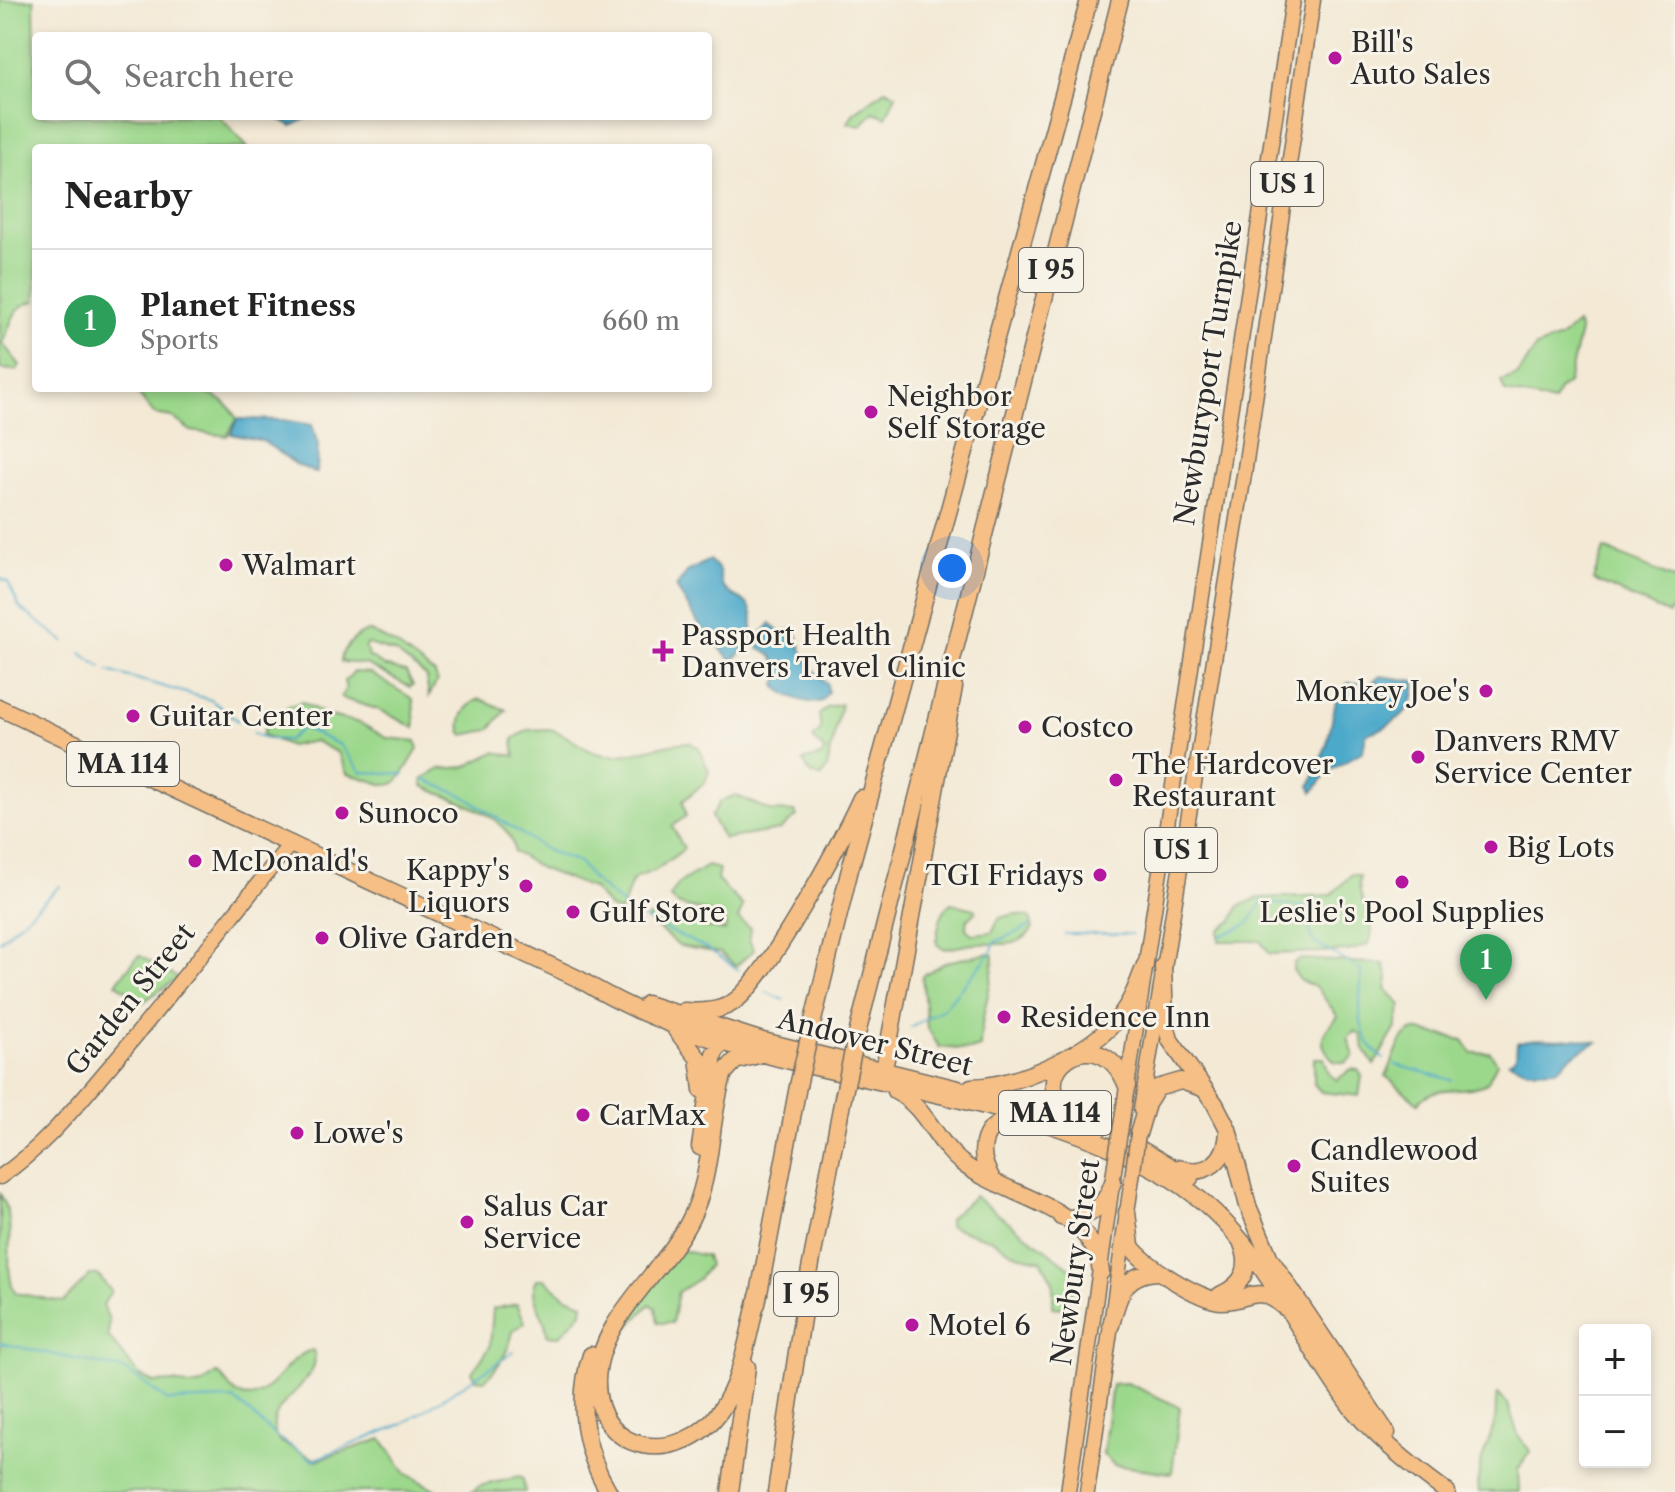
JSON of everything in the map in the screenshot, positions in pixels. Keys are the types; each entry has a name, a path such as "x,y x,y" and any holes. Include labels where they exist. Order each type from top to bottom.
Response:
{"highway":[{"name":"I 95","path":"730,1492 758,1296 810,1033 883,749 1089,0"},
{"name":"I 95","path":"776,1492 803,1310 855,1042 1120,0"},
{"path":"982,540 879,1077 912,1102 957,1159 1089,1236 1097,1251 1101,1272"},
{"name":"Andover Street","path":"0,708 579,979 722,1042 853,1077 879,1077 938,1085 1055,1113 1087,1124 1172,1166 1231,1211 1271,1261 1397,1451"},
{"path":"662,1016 714,1010 732,1003 747,990 835,852 883,749"},
{"path":"938,1085 971,1087 1004,1084 1037,1072 1090,1042 1125,1010 1145,965"},
{"path":"1163,966 1167,1031 1228,1129 1248,1206 1271,1261"},
{"path":"662,1016 690,1044 698,1058 703,1124"},
{"name":"Andover Street","path":"662,1016 749,1037 1083,1134 1147,1165 1198,1197 1233,1229 1296,1319 1351,1407 1397,1451 1447,1492"},
{"path":"609,1492 594,1463 586,1433 584,1389 590,1360 609,1317 667,1239 687,1206 697,1171 714,1054 722,1042 749,1037"},
{"path":"1087,1124 1066,1111 1056,1099 1053,1081 1061,1064 1081,1053 1098,1052 1115,1064 1127,1086"},
{"path":"758,1296 730,1394 708,1426 684,1442 655,1447 629,1440 612,1426 597,1392 598,1369 606,1345 685,1230 698,1204 724,1073 744,1057 767,1056"},
{"path":"1138,1134 1147,1104 1157,1088 1181,1081 1206,1091"},
{"path":"992,1179 981,1153 986,1136 1004,1120 1026,1117"},
{"path":"1172,1166 1193,1172 1210,1167 1223,1156 1228,1129"},
{"path":"1061,1217 1082,1217 1096,1211 1106,1199 1113,1182"},
{"path":"1127,1212 1131,1246 1160,1272 1221,1301 1249,1293 1263,1294 1296,1319"},
{"path":"1207,1297 1224,1294 1244,1277 1245,1253 1233,1229"},
{"path":"1111,1325 1119,1297 1129,1280 1142,1273 1160,1272"}],"main road":[{"name":"Newburyport Turnpike","path":"1206,564 1293,0"},
{"name":"Newburyport Turnpike","path":"1229,568 1313,0"},
{"name":"Newbury Street","path":"1068,1492 1206,564"},
{"name":"Newbury Street","path":"1087,1492 1163,966 1229,568"},
{"name":"Garden Street","path":"0,1177 37,1149 74,1108 174,991 291,843"}],"green space":[{"path":"0,0 34,0 32,120 223,120 244,144 32,144 32,302 17,311 2,343 20,365 16,370 0,369"},
{"path":"886,89 896,95 886,117 874,112 860,126 848,123 853,114"},
{"path":"1577,324 1580,331 1568,383 1559,390 1554,402 1505,392 1501,381 1518,375 1536,347 1560,338"},
{"path":"136,392 206,393 230,407 237,419 227,436 191,431 172,417 154,414"},
{"path":"1604,549 1675,579 1675,604 1669,614 1593,580"},
{"path":"369,631 395,644 435,674 437,681 429,696 426,676 396,653 369,644 365,646 369,657 387,667 406,672 413,685 410,687 366,664 341,662 350,643"},
{"path":"354,672 370,673 413,699 415,728 380,710 344,699 341,696 346,689 344,681"},
{"path":"480,699 506,710 489,730 463,735 463,714"},
{"path":"302,702 326,715 360,723 387,738 416,741 418,749 401,776 390,785 347,774 338,753 315,741 290,746 263,735 264,729 289,706"},
{"path":"841,704 827,768 821,777 810,773 803,761 821,756 825,751 813,738 821,730 819,715 828,707"},
{"path":"549,729 600,754 622,755 689,742 699,748 709,771 705,782 683,801 686,816 672,826 684,849 656,870 635,878 620,912 611,909 592,888 540,868 514,852 511,839 503,827 491,818 423,786 422,780 440,769 465,767 495,752 515,756 513,739 528,730"},
{"path":"735,795 771,811 795,812 797,816 780,830 724,839 711,817 721,801"},
{"path":"707,866 719,869 717,880 743,906 738,919 750,928 749,940 754,950 736,966 720,953 679,946 648,920 648,917 656,917 725,931 726,925 712,913 681,906 670,897 679,883"},
{"path":"1352,874 1360,876 1361,894 1372,927 1368,945 1348,951 1270,954 1260,941 1219,941 1219,930 1232,921 1239,906 1258,898 1331,895"},
{"path":"951,903 975,909 976,912 967,920 966,929 972,934 992,932 999,918 1015,914 1030,917 1033,928 1014,943 943,949 937,944 939,927 944,911"},
{"path":"989,953 994,955 993,967 980,1047 970,1050 939,1047 927,1027 922,976 946,962"},
{"path":"139,955 178,978 143,1002 116,983"},
{"path":"1301,959 1384,964 1388,978 1386,989 1401,1005 1396,1028 1374,1065 1364,1049 1361,1035 1355,1031 1348,1038 1354,1056 1345,1063 1334,1061 1328,1054 1323,1038 1338,1017 1317,988 1300,980 1293,970 1294,963"},
{"path":"1415,1030 1463,1040 1472,1053 1490,1052 1497,1063 1487,1083 1433,1093 1418,1103 1386,1076 1400,1043"},
{"path":"1314,1058 1324,1058 1329,1074 1337,1080 1351,1069 1358,1070 1362,1076 1359,1096 1321,1092 1314,1084"},
{"path":"0,1194 9,1218 10,1272 16,1293 63,1302 90,1275 98,1275 111,1291 103,1305 109,1320 108,1336 139,1375 154,1383 174,1382 190,1386 202,1384 216,1373 238,1394 252,1396 261,1393 304,1353 313,1350 315,1363 310,1374 276,1416 274,1428 279,1441 317,1460 382,1439 406,1474 440,1492 0,1492"},
{"path":"974,1196 1073,1270 1073,1291 1064,1308 1053,1307 1053,1282 1041,1260 1017,1255 992,1240 949,1226 949,1219"},
{"path":"679,1250 706,1256 709,1265 698,1279 678,1292 672,1323 658,1323 656,1308 650,1304 627,1329 623,1328 623,1323"},
{"path":"537,1279 545,1279 564,1296 583,1303 582,1312 560,1336 547,1335 534,1293"},
{"path":"517,1304 525,1322 513,1331 506,1352 495,1369 485,1380 476,1379 472,1372 490,1347 493,1309"},
{"path":"1127,1383 1180,1407 1172,1473 1114,1465 1103,1454 1112,1384"},
{"path":"1498,1394 1508,1404 1518,1435 1530,1451 1518,1470 1519,1492 1479,1492 1479,1473 1493,1429"},
{"path":"519,1477 523,1479 525,1492 472,1492 480,1486"}],"water":[{"path":"281,120 303,120 292,126"},
{"path":"237,419 284,420 312,425 318,445 317,473 297,465 263,441 231,434"},
{"path":"709,560 718,568 725,589 748,605 753,619 747,644 731,660 700,626 676,587 687,572"},
{"path":"771,623 779,633 789,630 797,635 808,662 827,684 828,692 822,701 798,699 776,686 780,671 772,656 758,648 761,634"},
{"path":"1380,676 1415,681 1413,701 1394,722 1366,734 1363,751 1328,772 1313,792 1310,786 1327,744 1337,696 1348,683 1371,684"},
{"path":"1576,1038 1597,1042 1571,1056 1558,1069 1528,1070 1509,1062 1516,1057 1517,1043"}],"waterway":[{"path":"0,578 8,582 20,608 65,642"},
{"path":"81,653 101,667"},
{"path":"108,671 211,700 238,721"},
{"path":"253,733 268,739 288,740 303,728 340,745 361,772 404,774"},
{"path":"425,780 464,796 548,851 579,862 592,879 624,906"},
{"path":"0,941 60,886"},
{"path":"1221,936 1248,924 1262,902 1303,907 1313,942 1361,970 1360,1018 1367,1040 1384,1059"},
{"path":"642,918 708,949 739,970"},
{"path":"911,1027 943,1009 991,953 995,942 1030,926"},
{"path":"1065,934 1132,934"},
{"path":"766,992 784,1000"},
{"path":"1396,1065 1452,1080"},
{"path":"0,1343 126,1370 168,1401 234,1399 277,1437 313,1460 405,1423 514,1352"}],"place":[{"name":"Bill's Auto Sales","path":"1335,58"},
{"name":"Neighbor Self Storage","path":"871,412"},
{"name":"Walmart","path":"226,565"},
{"name":"Passport Health Danvers Travel Clinic","path":"663,651"},
{"name":"Monkey Joe's","path":"1486,691"},
{"name":"Guitar Center","path":"133,716"},
{"name":"Costco","path":"1025,727"},
{"name":"Danvers RMV Service Center","path":"1418,757"},
{"name":"The Hardcover Restaurant","path":"1116,780"},
{"name":"Sunoco","path":"342,813"},
{"name":"Big Lots","path":"1491,847"},
{"name":"McDonald's","path":"195,861"},
{"name":"TGI Fridays","path":"1100,875"},
{"name":"Leslie's Pool Supplies","path":"1402,882"},
{"name":"Kappy's Liquors","path":"526,886"},
{"name":"Gulf Store","path":"573,912"},
{"name":"Olive Garden","path":"322,938"},
{"name":"Planet Fitness","path":"1486,1000"},
{"name":"Residence Inn","path":"1004,1017"},
{"name":"CarMax","path":"583,1115"},
{"name":"Lowe's","path":"297,1133"},
{"name":"Candlewood Suites","path":"1294,1166"},
{"name":"Salus Car Service","path":"467,1222"},
{"name":"Motel 6","path":"912,1325"}]}
